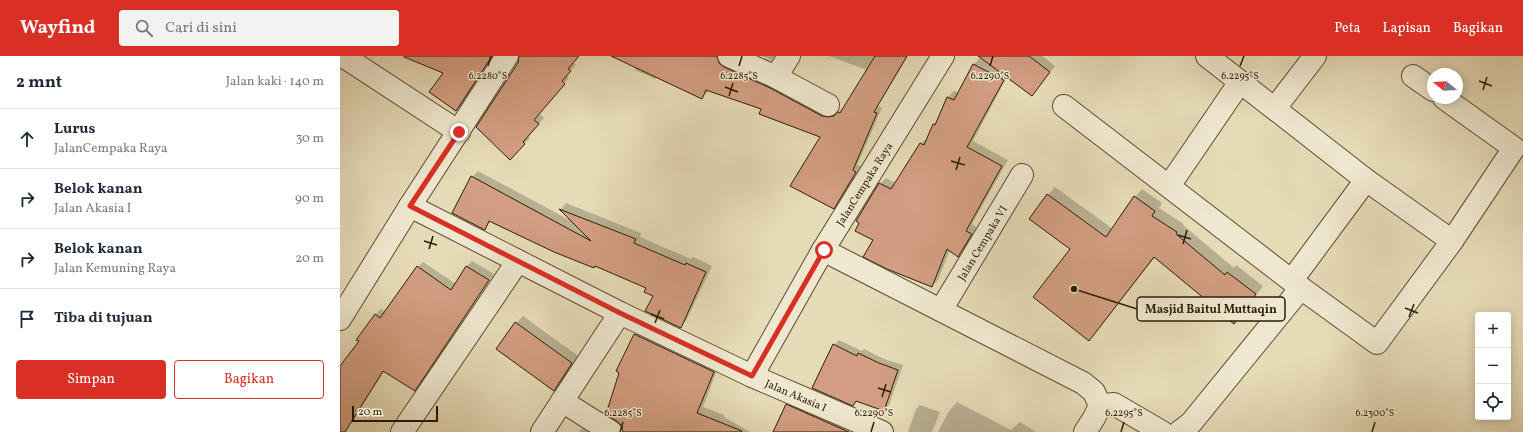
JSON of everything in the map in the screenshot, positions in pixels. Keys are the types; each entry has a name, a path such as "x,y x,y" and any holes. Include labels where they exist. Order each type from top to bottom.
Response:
{"street":[{"path":"340,319 410,206 507,56"},
{"path":"730,56 776,77 828,105"},
{"path":"776,77 789,56"},
{"name":"JalanCempaka Raya","path":"752,376 824,250 944,56"},
{"path":"1207,56 1366,180 1452,241"},
{"path":"1275,108 1315,56"},
{"path":"343,61 459,132"},
{"path":"1413,76 1427,86"},
{"path":"1169,186 1240,82"},
{"path":"1064,106 1297,284 1377,343 1452,241 1514,148 1452,104"},
{"name":"Jalan Cempaka VI","path":"941,310 1022,175"},
{"path":"1179,432 1190,423 1297,284 1366,180"},
{"name":"Jalan Akasia I","path":"410,206 620,313 752,376 882,432"},
{"path":"824,250 1083,384 1094,392 1100,406 1085,432"},
{"path":"402,432 518,261"},
{"path":"542,432 620,313"},
{"path":"562,401 611,432"},
{"path":"1100,406 1114,404 1162,432"}],"building":[{"path":"404,56 492,56 456,111 429,92 443,73"},
{"path":"519,56 579,56 568,69 571,71 562,81 565,84 534,120 539,124 523,142 525,144 510,160 476,127 518,63"},
{"path":"611,56 717,56 719,63 724,67 770,88 822,116 828,117 834,116 838,112 840,113 875,56 907,56 874,112 877,113 853,170 856,172 834,209 790,186 820,137 759,114 761,109 706,90 702,99"},
{"path":"978,56 1029,56 1050,72 1032,96"},
{"path":"973,64 1004,80 967,147 1002,166 966,231 972,234 958,257 947,249 932,287 887,269 863,257 873,240 855,231 859,223 856,221 879,183 891,189 920,143 924,145 933,124 935,125 947,97 954,100"},
{"path":"471,176 591,241 559,209 636,239 634,243 685,265 686,263 706,272 681,328 645,311 653,296 644,292 646,288 595,266 594,268 554,252 489,221 485,230 452,213"},
{"path":"1047,194 1106,237 1134,196 1155,211 1152,216 1177,232 1176,234 1225,275 1227,272 1256,294 1234,324 1205,302 1206,300 1154,257 1089,341 1033,297 1070,249 1029,219"},
{"path":"417,266 451,290 466,266 489,280 415,391 383,371 345,432 340,432 340,366 359,341 356,340 375,314 380,318"},
{"path":"515,322 572,363 554,391 496,349"},
{"path":"634,334 714,372 697,413 742,431 623,432 622,426 606,414 619,373 616,371"},
{"path":"833,344 857,356 858,353 898,370 884,411 856,401 853,406 812,388"},
{"path":"786,404 842,429 849,432 773,432"}],"place":[{"name":"Masjid Baitul Muttaqin","path":"1074,289"}],"route":[{"path":"459,132 410,206 620,313 752,376 824,250"}]}
